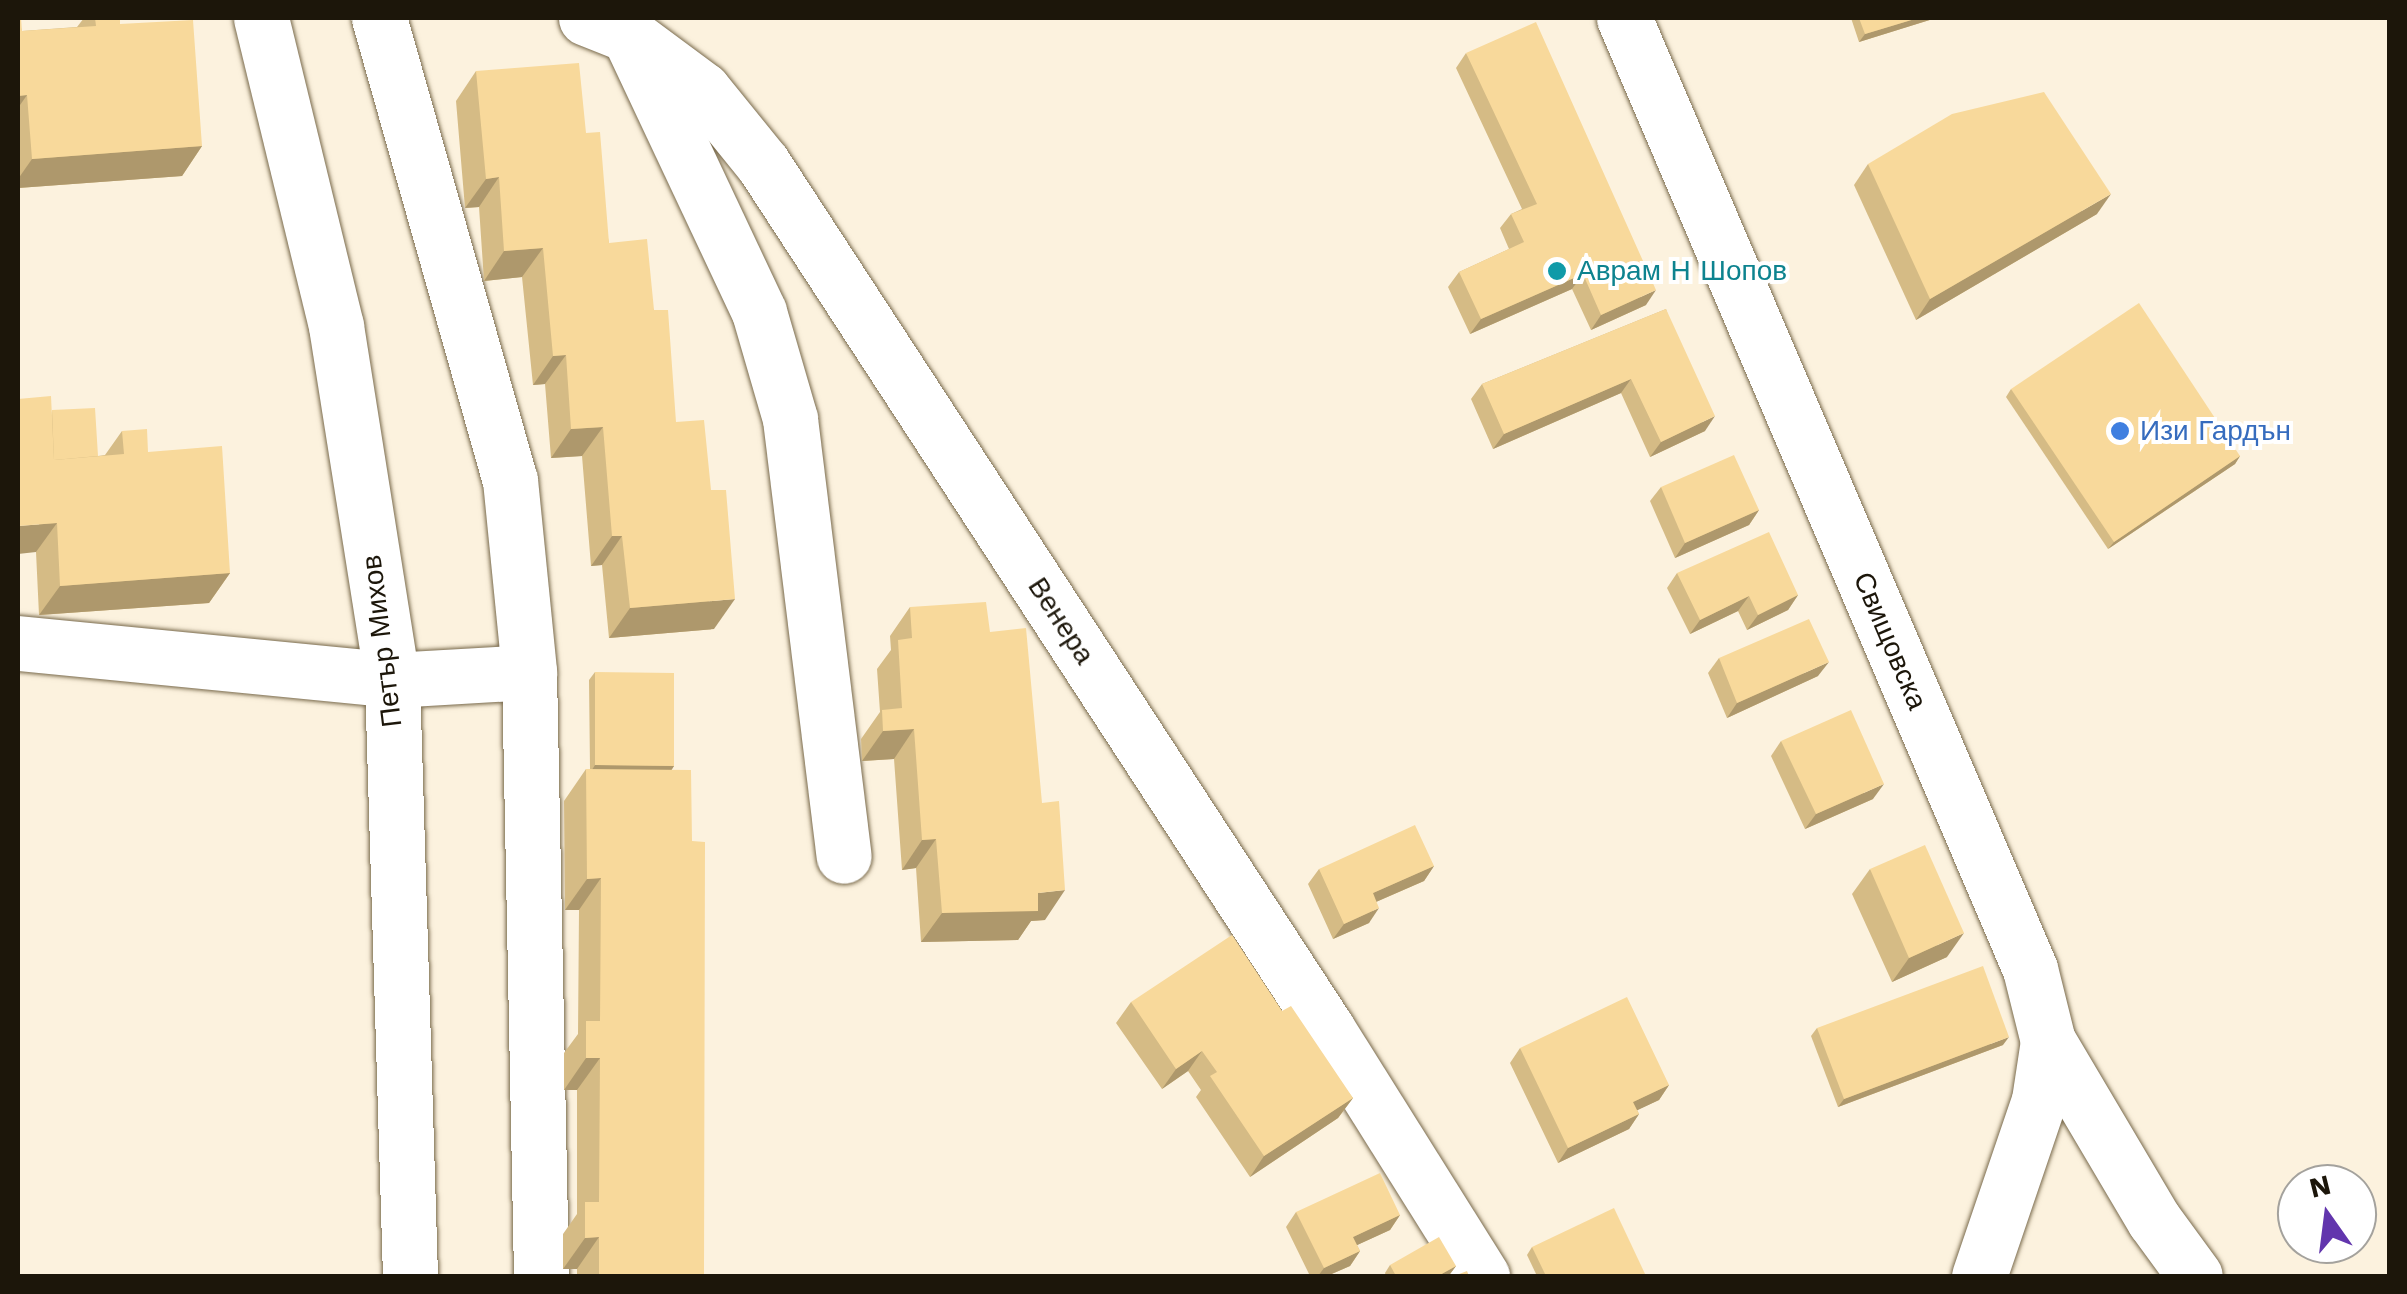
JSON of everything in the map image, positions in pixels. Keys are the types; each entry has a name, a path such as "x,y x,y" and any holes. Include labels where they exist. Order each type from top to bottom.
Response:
{"street":[{"name":"Петър Михов","path":"261,18 336,326 392,680 410,1276"},
{"path":"380,18 510,480 528,672 542,1276"},
{"name":"Свищовска","path":"1624,18 2030,968 2048,1040 2039,1100 1979,1276"},
{"path":"608,26 758,312 790,419 844,856"},
{"name":"Венера","path":"608,26 702,90 763,164 1327,1028 1482,1276"},
{"path":"18,643 392,680 528,672"},
{"path":"2048,1040 2154,1220 2195,1276"}],"building":[{"path":"18,18 22,31 96,26 95,18 120,18 120,24 193,20 202,146 32,159 27,95 18,96"},
{"path":"1859,18 1918,18 1865,34"},
{"path":"1536,22 1656,290 1601,315 1583,274 1481,319 1459,272 1524,242 1511,214 1537,204 1466,53"},
{"path":"579,63 586,133 600,132 609,243 647,239 654,310 668,310 676,422 704,420 711,490 726,490 735,599 630,608 622,536 612,536 603,427 571,429 566,355 553,356 543,248 504,251 499,177 486,179 476,71"},
{"path":"2044,92 2111,194 1930,299 1868,164 1952,114"},
{"name":"Изи Гардън","path":"2139,303 2240,456 2114,542 2011,389"},
{"path":"1666,309 1715,416 1661,442 1631,379 1504,434 1482,384"},
{"path":"51,396 54,460 124,454 122,431 147,429 148,452 222,446 230,573 60,586 57,523 18,526 18,399"},
{"path":"95,408 98,456 54,460 52,410"},
{"path":"1734,455 1759,510 1685,543 1661,487"},
{"path":"1769,532 1798,595 1758,615 1749,596 1700,620 1677,573"},
{"path":"986,602 990,632 1026,628 1042,803 1059,801 1065,890 1038,893 1038,911 942,913 936,839 922,840 914,729 883,731 882,710 902,708 898,640 912,638 910,607"},
{"path":"1809,619 1829,662 1737,703 1719,658"},
{"path":"595,672 674,673 674,766 595,765"},
{"path":"1851,710 1884,784 1816,814 1781,741"},
{"path":"586,769 691,770 692,841 705,842 704,1276 599,1276 599,1237 585,1238 585,1202 599,1202 600,1058 586,1058 586,1021 600,1021 601,878 587,879"},
{"path":"1415,825 1434,866 1373,893 1379,908 1344,924 1319,869"},
{"path":"1925,845 1964,933 1909,958 1870,869"},
{"path":"1232,935 1282,1011 1291,1006 1353,1098 1264,1156 1210,1076 1217,1072 1202,1051 1176,1069 1131,1002"},
{"path":"1983,966 2009,1037 1844,1099 1817,1028"},
{"path":"1627,997 1669,1085 1633,1102 1639,1114 1568,1148 1520,1048"},
{"path":"1380,1173 1400,1215 1353,1237 1360,1251 1324,1268 1296,1212"},
{"path":"1614,1208 1646,1276 1546,1276 1532,1247"},
{"path":"1439,1237 1456,1266 1438,1276 1396,1276 1390,1265"}],"place":[{"name":"Аврам Н Шопов","path":"1557,271"},
{"name":"Изи Гардън","path":"2120,431"}]}
